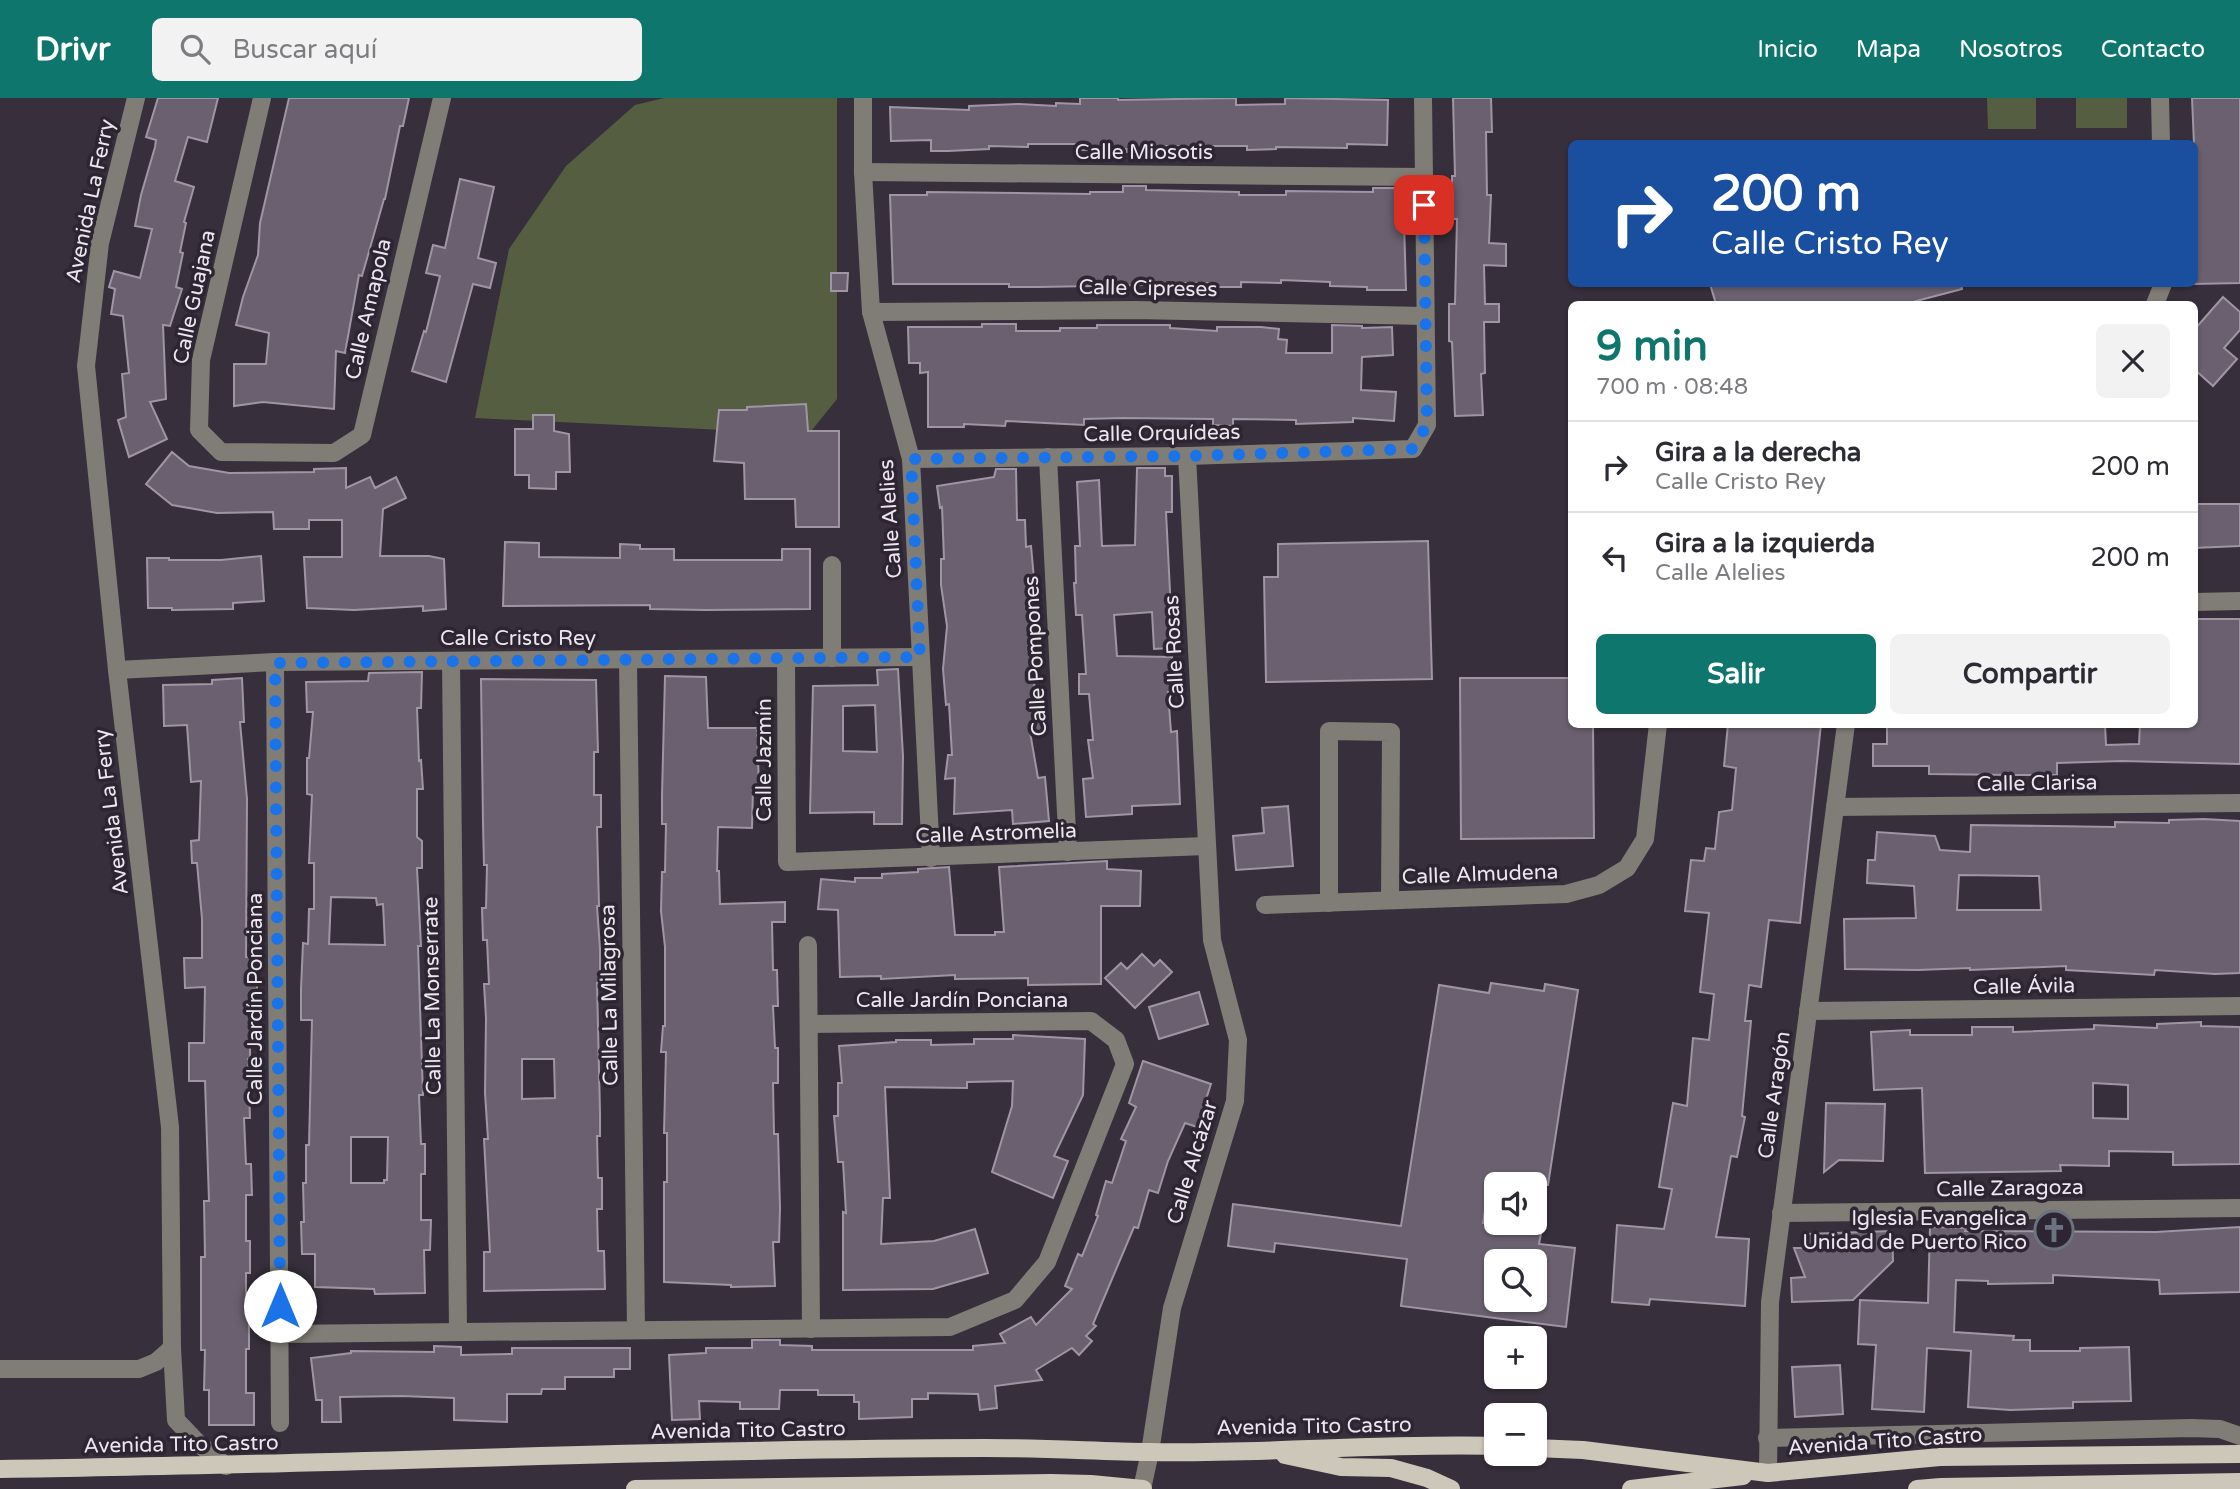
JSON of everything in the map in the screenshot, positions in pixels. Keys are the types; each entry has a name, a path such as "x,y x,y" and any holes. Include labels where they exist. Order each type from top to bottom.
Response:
{"main road":[{"name":"Avenida Tito Castro","path":"0,1469 954,1449 1150,1452 1484,1446"},
{"name":"Avenida Tito Castro","path":"1547,1448 1583,1450 1768,1473 1940,1457 2240,1454"},
{"path":"1266,1450 1341,1468 1391,1468 1427,1478 1451,1489"},
{"path":"1631,1489 1768,1473"},
{"path":"1917,1489 2240,1482"},
{"path":"635,1489 1051,1483 1142,1489"}],"street":[{"name":"Avenida La Ferry","path":"136,98 100,243 86,366 117,670 170,1127 172,1348 177,1420 198,1443 226,1466"},
{"name":"Calle Guajana","path":"262,98 201,360 199,430 221,452 270,453"},
{"name":"Calle Amapola","path":"270,453 334,453 362,435 442,98"},
{"name":"Calle Alelies","path":"863,98 863,172 871,312 911,459 931,858"},
{"path":"1423,98 1425,316"},
{"path":"2160,98 2161,140"},
{"name":"Calle Miosotis","path":"863,172 1424,177"},
{"name":"Calle Cipreses","path":"871,312 1122,309 1425,316"},
{"name":"Calle Orquídeas","path":"911,459 1187,456 1413,449 1427,425 1425,316"},
{"name":"Calle Rosas","path":"1187,456 1206,846"},
{"name":"Calle Pompones","path":"1048,457 1068,852"},
{"path":"832,565 832,658"},
{"path":"2198,602 2240,601"},
{"name":"Calle Cristo Rey","path":"117,670 275,663 920,657"},
{"name":"Calle Jazmín","path":"786,658 787,862"},
{"name":"Calle La Milagrosa","path":"628,660 635,1330"},
{"name":"Calle La Monserrate","path":"451,661 458,1331"},
{"name":"Calle Jardín Ponciana","path":"275,663 280,1423"},
{"name":"Calle Almudena","path":"1265,905 1566,894 1599,885 1627,868 1645,839 1658,728"},
{"name":"Calle Aragón","path":"1768,1473 1770,1302 1845,728"},
{"path":"1329,903 1329,731 1391,733 1390,900"},
{"name":"Calle Clarisa","path":"1835,807 2240,803"},
{"name":"Calle Astromelia","path":"787,862 1206,846"},
{"name":"Calle Alcázar","path":"1142,1489 1172,1308 1235,1101 1238,1040 1212,940 1206,846"},
{"path":"808,945 811,1328"},
{"name":"Calle Ávila","path":"1808,1011 2240,1006"},
{"name":"Calle Jardín Ponciana","path":"281,1334 950,1327 1015,1300 1047,1262 1125,1064 1116,1040 1091,1021 809,1024"},
{"name":"Calle Zaragoza","path":"1781,1213 2240,1208"},
{"path":"0,1369 139,1369 156,1362 172,1348"},
{"path":"1767,1438 2191,1428 2220,1429 2240,1436"}],"green space":[{"path":"664,98 837,98 837,399 812,430 744,431 475,418 509,249 566,166 635,105"},
{"path":"1987,98 2036,98 2036,129 1988,129"},
{"path":"2076,98 2127,98 2127,128 2076,128"}],"building":[{"path":"158,98 218,98 207,142 188,137 175,181 194,187 184,222 186,223 180,252 183,253 176,287 182,289 170,326 163,325 166,399 150,402 167,439 129,457 118,420 126,417 122,374 129,373 123,316 111,314 115,289 109,287 114,271 140,278 152,229 135,226 155,147 156,140 146,137"},
{"path":"289,98 409,98 403,126 400,126 385,199 362,276 359,275 345,353 336,351 334,409 263,402 234,406 234,364 266,364 269,333 236,325 258,255 260,223"},
{"path":"1080,98 1236,98 1236,105 1285,104 1285,98 1388,100 1387,145 1347,144 1347,148 1276,147 1247,150 1247,146 1159,146 1159,152 1127,152 1127,149 1081,150 1081,144 1028,144 1028,147 989,146 989,149 931,151 931,140 891,141 890,107 969,110 969,106 1056,106 1056,103 1080,104"},
{"path":"1453,98 1491,98 1492,132 1486,132 1487,195 1491,195 1489,243 1506,244 1506,266 1484,265 1485,304 1499,304 1499,322 1484,322 1485,373 1481,374 1483,415 1455,416 1452,342 1449,341 1449,304 1455,304 1457,219 1452,219 1452,176 1455,176"},
{"path":"2192,98 2240,98 2240,283 2198,284 2198,140 2194,140"},
{"path":"460,179 494,187 478,258 496,263 490,288 473,284 446,382 412,371 424,331 426,332 440,276 426,273 433,245 445,248"},
{"path":"1123,186 1146,186 1146,190 1239,192 1239,195 1286,195 1286,191 1373,192 1373,188 1403,188 1406,290 1367,290 1367,287 1330,286 1330,282 1281,280 1281,283 1241,282 1241,287 1209,287 1209,283 1039,287 1009,287 1009,284 893,284 890,195 927,195 927,192 1090,194 1123,192"},
{"path":"831,273 848,273 847,291 831,291"},
{"path":"1711,287 1962,289 1916,301 1715,301"},
{"path":"2223,297 2240,312 2240,330 2224,348 2237,359 2213,386 2198,373 2198,325"},
{"path":"982,324 1016,324 1016,331 1060,331 1060,328 1097,328 1097,325 1170,325 1170,328 1217,331 1217,327 1261,327 1279,329 1278,339 1287,340 1286,353 1332,353 1332,325 1392,327 1393,355 1362,357 1361,390 1396,392 1394,421 1353,418 1353,422 1296,424 1296,420 1233,419 1233,426 1213,425 1213,419 1123,418 1084,419 1084,425 1006,421 1005,426 964,424 964,427 928,427 928,372 920,373 920,363 909,363 908,327 982,327"},
{"path":"806,404 808,431 839,431 839,527 796,527 795,499 745,499 744,463 714,461 719,410"},
{"path":"533,415 554,415 554,431 569,434 570,472 556,472 556,489 529,488 529,475 515,475 515,429 533,429"},
{"path":"172,452 189,466 229,473 314,472 314,469 346,468 346,488 370,477 375,488 396,477 406,498 383,509 380,556 429,556 444,559 446,609 423,611 423,606 354,610 307,608 304,557 342,557 342,520 309,520 309,529 274,529 273,512 217,513 172,505 146,484"},
{"path":"1137,468 1165,468 1165,476 1172,476 1172,512 1166,512 1170,648 1154,649 1152,612 1114,615 1117,656 1172,657 1175,692 1168,692 1171,732 1177,731 1180,804 1132,806 1132,814 1086,817 1083,779 1093,778 1088,740 1093,740 1089,694 1079,694 1079,674 1086,674 1082,615 1076,615 1074,583 1075,546 1080,546 1077,482 1099,480 1102,546 1135,545"},
{"path":"996,469 1016,469 1017,520 1025,520 1026,547 1031,546 1034,579 1030,579 1029,637 1034,637 1035,658 1032,659 1037,714 1042,714 1042,732 1030,732 1038,778 1045,777 1049,821 1013,824 1012,810 954,814 955,778 945,779 948,755 952,755 949,704 946,705 943,669 947,626 941,585 941,559 944,559 942,507 940,508 937,486 994,477"},
{"path":"2198,504 2240,504 2240,546 2198,548"},
{"path":"1428,541 1432,679 1266,682 1264,577 1278,577 1278,544"},
{"path":"505,542 539,543 539,557 620,558 620,544 640,545 640,549 674,549 674,560 782,560 782,549 810,549 810,609 650,609 650,605 503,606"},
{"path":"261,556 264,601 233,603 233,609 148,608 147,558 221,560"},
{"path":"2198,619 2240,619 2240,764 2122,761 2057,763 2057,775 1929,774 1929,766 1873,766 1873,744 1887,744 1887,728 2105,728 2106,745 2139,744 2140,728 2198,728"},
{"path":"898,669 903,756 902,824 874,824 874,812 810,813 813,686 878,685 877,670","holes":["875,705 877,752 843,751 843,706"]},
{"path":"422,672 421,708 417,708 423,789 417,789 417,837 422,841 422,868 417,868 423,1095 419,1095 421,1144 425,1144 425,1174 421,1174 421,1220 431,1220 430,1250 424,1250 425,1293 375,1294 374,1289 315,1287 315,1254 302,1254 301,1222 304,1222 306,1145 309,1145 312,1020 301,1020 301,989 303,943 308,944 309,909 314,909 314,863 309,863 312,795 307,794 307,758 313,712 307,712 306,682 368,681 369,673","holes":["331,897 376,898 377,905 383,904 385,945 329,944","351,1137 388,1137 387,1180 384,1180 384,1183 351,1183"]},
{"path":"665,676 706,677 708,728 757,728 759,787 753,787 752,828 718,827 717,871 720,904 785,902 785,922 772,922 773,970 777,970 778,1006 773,1006 775,1048 778,1048 778,1083 773,1083 774,1134 778,1134 780,1208 779,1242 773,1242 775,1286 731,1287 664,1282 667,1133 664,1133 666,1052 661,1052 665,1026 665,947 661,911 666,824 662,824"},
{"path":"242,678 244,722 240,722 247,799 246,957 258,958 257,989 254,989 253,1042 250,1042 248,1059 250,1118 244,1118 246,1164 251,1164 252,1195 246,1195 246,1241 250,1241 250,1273 246,1273 249,1349 246,1349 246,1393 254,1393 254,1425 209,1425 209,1390 204,1390 205,1350 201,1350 201,1257 205,1257 204,1201 209,1201 205,1081 189,1081 189,1043 204,1043 205,987 185,988 184,958 202,958 197,863 192,863 191,841 199,840 201,781 191,782 187,725 164,726 163,685 212,684 212,680"},
{"path":"1460,678 1568,678 1568,728 1593,728 1594,838 1461,839"},
{"path":"481,679 596,680 598,752 594,752 594,795 601,795 601,827 597,827 600,1136 597,1136 598,1178 602,1178 602,1209 597,1209 598,1251 604,1251 605,1289 484,1291 484,1252 490,1252 484,1139 488,1139 484,984 489,984 482,908 486,908 487,865 484,865","holes":["522,1059 554,1059 555,1098 522,1099"]},
{"path":"1728,728 1821,728 1800,923 1769,920 1761,987 1749,985 1745,1021 1751,1021 1742,1116 1745,1117 1737,1157 1731,1156 1716,1237 1749,1239 1745,1306 1650,1299 1649,1305 1612,1302 1617,1225 1664,1229 1672,1189 1659,1187 1673,1103 1687,1106 1693,1038 1709,1040 1714,994 1700,992 1709,913 1685,911 1691,860 1704,861 1706,848 1715,849 1719,812 1732,810 1736,768 1724,766"},
{"path":"1288,806 1293,866 1236,870 1233,836 1264,833 1262,808"},
{"path":"2169,820 2240,821 2240,973 2155,970 2154,975 2066,970 2066,966 1970,970 1845,969 1844,919 1916,918 1914,886 1867,883 1868,860 1875,860 1877,832 1935,836 1940,850 1970,852 1971,825 2115,827 2115,822 2169,823","holes":["1959,875 2039,876 2041,910 1957,910"]},
{"path":"1107,861 1107,869 1141,871 1140,906 1101,906 1101,984 1028,985 1028,978 955,979 955,975 881,979 881,976 840,977 838,910 818,909 821,879 855,882 855,878 882,878 882,874 949,867 955,935 995,935 995,932 1004,932 999,867"},
{"path":"1142,954 1154,966 1160,960 1172,972 1135,1008 1105,978 1121,963 1127,969"},
{"path":"1491,983 1544,991 1545,984 1578,990 1548,1185 1547,1172 1484,1172 1484,1235 1541,1235 1539,1244 1575,1248 1566,1327 1401,1306 1407,1259 1275,1243 1274,1252 1228,1246 1233,1204 1401,1226 1439,985 1489,993"},
{"path":"1199,992 1208,1024 1159,1039 1149,1007"},
{"path":"2201,1022 2201,1026 2240,1027 2240,1164 2173,1165 2173,1152 2109,1151 2109,1166 2060,1165 2061,1171 1925,1173 1922,1088 1874,1090 1871,1032 1910,1030 1910,1035 1972,1035 1972,1027 2013,1027 2013,1032 2094,1029 2094,1025 2157,1028 2157,1024","holes":["2093,1083 2128,1085 2128,1119 2093,1118"]},
{"path":"1013,1035 1085,1039 1083,1095 1054,1156 1068,1161 1053,1198 992,1172 1012,1106 1013,1081 967,1082 967,1088 885,1087 890,1198 883,1198 881,1244 934,1241 975,1229 988,1273 933,1289 843,1290 843,1212 846,1213 843,1162 838,1162 834,1116 838,1116 838,1083 842,1083 839,1046 896,1040 931,1040 931,1045 974,1044 974,1039 1013,1039"},
{"path":"1143,1061 1211,1084 1197,1127 1185,1123 1168,1161 1158,1193 1149,1190 1138,1228 1134,1227 1093,1324 1096,1326 1086,1336 1092,1341 1079,1355 1072,1348 1036,1370 1042,1380 995,1386 997,1408 980,1410 978,1394 928,1393 928,1399 912,1399 912,1417 859,1419 859,1402 854,1402 854,1395 818,1395 818,1390 780,1390 779,1409 740,1409 740,1402 699,1401 700,1419 672,1420 669,1355 706,1353 706,1348 752,1348 752,1340 780,1340 780,1345 812,1346 812,1350 973,1350 973,1346 1005,1343 1000,1334 1031,1317 1036,1325 1072,1289 1065,1286 1078,1254 1082,1256 1098,1216 1096,1215 1106,1181 1112,1183 1126,1141 1121,1139 1136,1107 1129,1103"},
{"path":"1826,1103 1885,1104 1883,1161 1839,1160 1824,1172"},
{"path":"1930,1227 1966,1228 1965,1231 2156,1232 2240,1227 2240,1292 2160,1294 2159,1280 2053,1275 2053,1283 1988,1284 1988,1281 1956,1280 1954,1332 2014,1336 2013,1340 2030,1340 2030,1351 2129,1347 2131,1401 2073,1402 2073,1408 2010,1410 1968,1407 1971,1351 1927,1348 1924,1412 1872,1409 1876,1345 1858,1344 1860,1300 1928,1303"},
{"path":"1892,1231 1893,1261 1853,1300 1792,1302 1791,1278 1805,1277 1794,1248 1807,1248 1806,1234"},
{"path":"434,1346 461,1347 461,1355 512,1354 512,1348 630,1348 630,1369 614,1369 614,1377 565,1377 565,1389 542,1389 541,1394 507,1394 507,1422 454,1420 454,1398 401,1396 340,1397 341,1422 322,1422 322,1400 316,1400 311,1358 351,1351 434,1352"},
{"path":"1840,1365 1843,1414 1795,1417 1792,1367"}],"place":[{"name":"Iglesia Evangelica Unidad de Puerto Rico","path":"2054,1230"}],"route":[{"path":"280,1306 275,663 920,657 911,459 1187,456 1413,449 1427,425 1424,205"}]}
